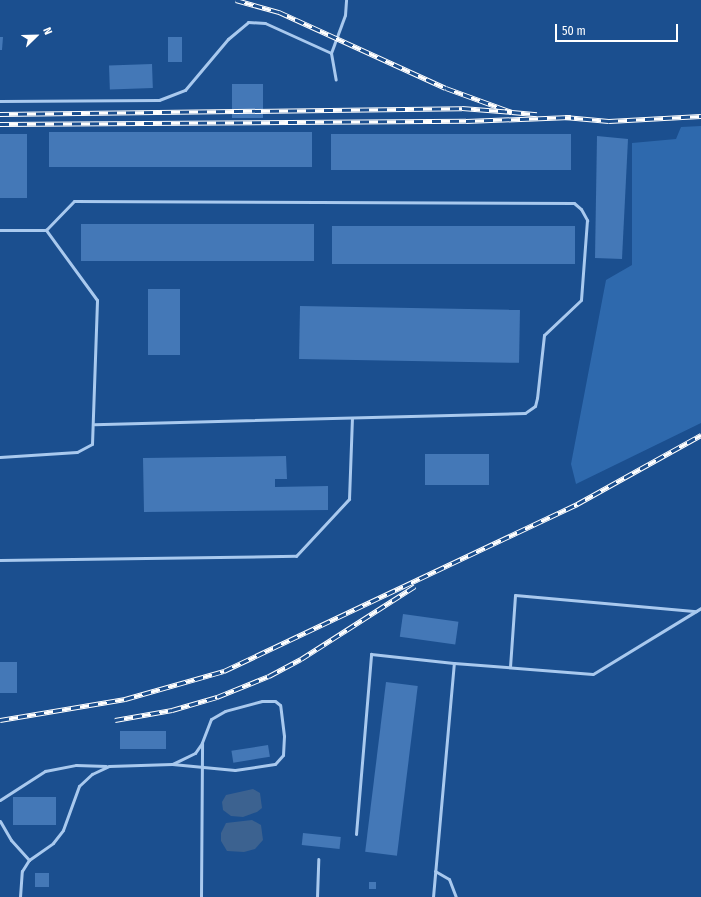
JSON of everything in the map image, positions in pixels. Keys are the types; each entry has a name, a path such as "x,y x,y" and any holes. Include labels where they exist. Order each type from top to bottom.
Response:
{"lane":[{"path":"336,80 331,53 345,15 346,0"},
{"path":"0,101 158,100 185,90 228,39 248,22 265,23 331,53"},
{"path":"0,230 46,230 74,201 574,203 581,209 587,220 581,300 544,335 535,406 525,413 94,424"},
{"path":"0,457 77,452 92,444 94,424 93,367 98,300 46,230"},
{"path":"0,560 296,556 348,499 352,418"},
{"path":"510,667 515,595 696,611"},
{"path":"356,834 371,654 454,663 593,674 701,608"},
{"path":"433,897 454,663"},
{"path":"0,800 45,771 76,765 108,766 172,764 235,770 274,764 283,755 284,736 280,705 274,701 262,701 225,711 211,719 202,743 195,752 172,764"},
{"path":"201,897 202,743"},
{"path":"20,897 22,871 29,860 53,843 63,830 79,786 92,774 108,766"},
{"path":"0,821 11,840 29,860"},
{"path":"317,897 318,858"},
{"path":"435,871 449,878 456,897"}],"shaded area":[{"path":"701,126 701,423 576,484 571,464 606,280 632,265 632,143 676,139 681,127"},
{"path":"253,789 260,793 262,808 257,812 243,817 231,816 223,810 222,802 226,795"},
{"path":"252,820 261,825 263,840 255,849 244,852 227,851 221,841 221,833 226,823"}],"building":[{"path":"0,37 3,37 2,50 0,50"},
{"path":"168,37 182,37 182,62 168,62"},
{"path":"152,64 153,88 110,89 109,66"},
{"path":"232,84 263,84 263,118 232,118"},
{"path":"49,132 312,132 312,167 49,167"},
{"path":"0,134 27,134 27,198 0,198"},
{"path":"331,134 571,134 571,170 331,170"},
{"path":"597,136 628,139 622,259 595,258"},
{"path":"81,224 314,224 314,261 81,261"},
{"path":"332,226 575,226 575,264 332,264"},
{"path":"148,289 180,289 180,355 148,355"},
{"path":"300,306 520,310 519,363 299,359"},
{"path":"425,454 489,454 489,485 425,485"},
{"path":"286,456 287,479 275,479 275,487 328,486 328,510 144,512 143,458"},
{"path":"403,614 458,622 455,645 400,637"},
{"path":"0,662 17,662 17,693 0,693"},
{"path":"386,682 418,686 397,856 365,852"},
{"path":"120,731 166,731 166,749 120,749"},
{"path":"268,745 270,757 233,763 231,751"},
{"path":"13,797 56,797 56,825 13,825"},
{"path":"303,833 341,837 340,849 302,845"},
{"path":"35,873 49,873 49,887 35,887"},
{"path":"369,882 376,882 376,889 369,889"}],"railway":[{"path":"236,0 279,12 446,88 512,112 537,114"},
{"path":"0,114 462,108 512,112"},
{"path":"565,117 609,121 701,116"},
{"path":"0,124 466,121 571,117"},
{"path":"0,720 125,699 224,671 577,504 701,435"},
{"path":"115,720 172,710 217,697 269,676 301,659 415,586"}]}
